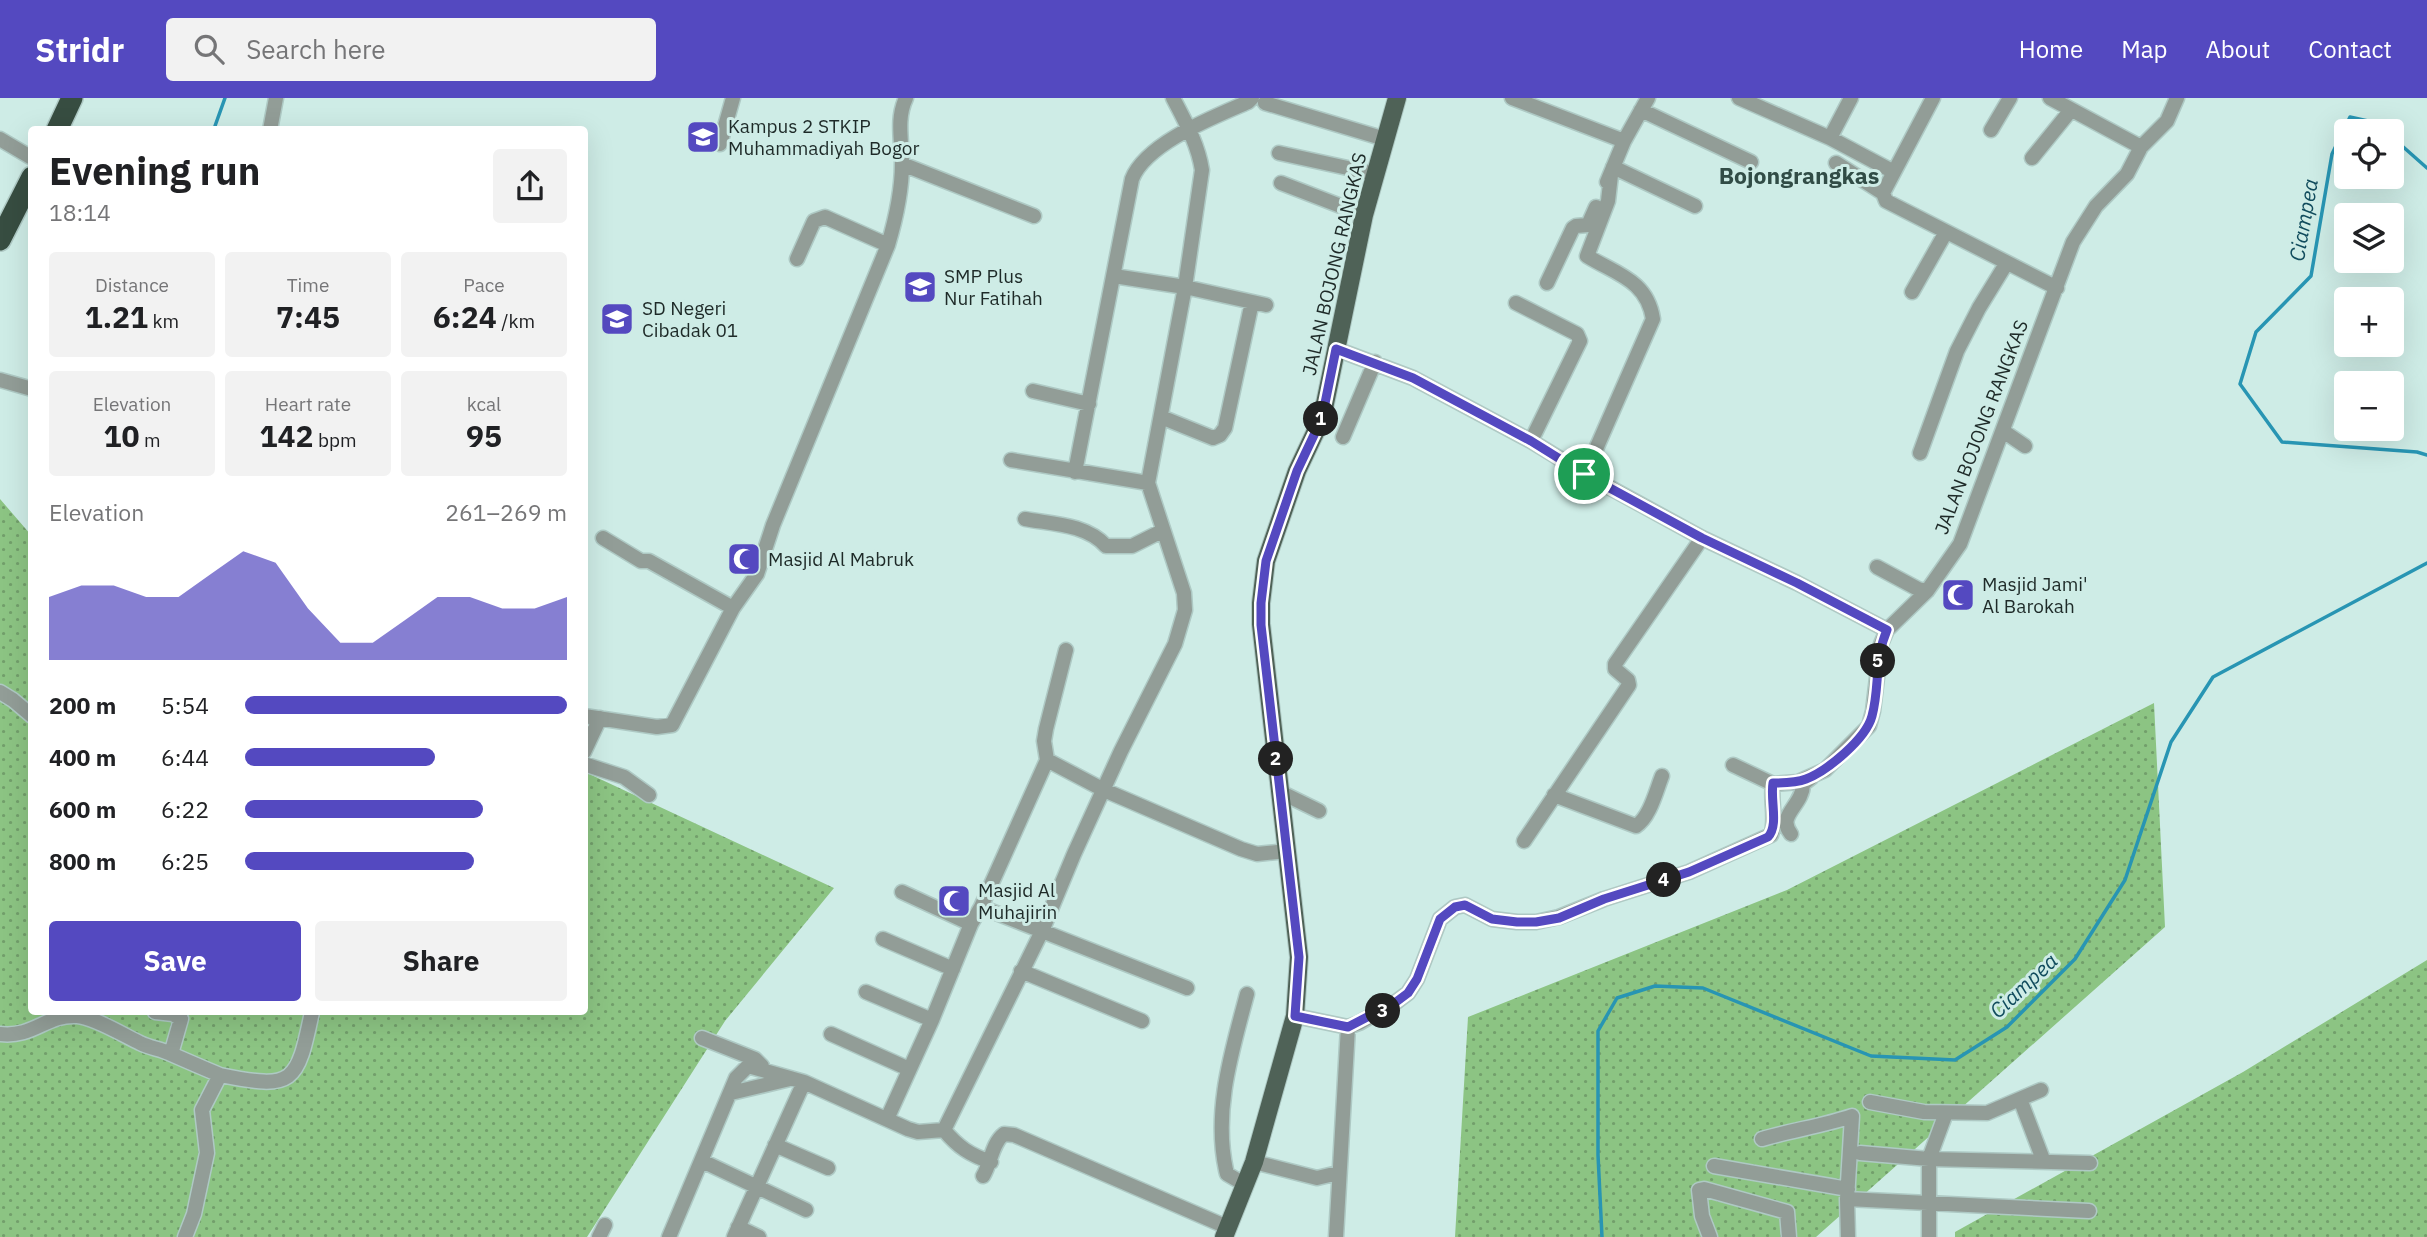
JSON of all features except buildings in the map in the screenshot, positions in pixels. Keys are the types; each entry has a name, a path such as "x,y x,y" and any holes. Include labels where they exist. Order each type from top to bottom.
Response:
{"highway":[{"path":"59,126 72,98"},
{"path":"0,240 6,212 28,182"}],"main road":[{"name":"JALAN BOJONG RANGKAS","path":"1226,1232 1254,1162 1295,1016 1299,957 1261,625 1263,580 1272,538 1288,494 1322,418 1364,215 1397,98"}],"street":[{"path":"271,126 276,98"},
{"path":"720,144 733,98"},
{"path":"588,734 592,717 657,727 672,725 733,608 757,574 773,526 888,244 898,206 902,164 900,125 906,98"},
{"path":"944,1130 1042,931 1074,854 1182,627 1184,593 1148,483 1185,287 1202,170 1189,128 1173,98"},
{"path":"1738,98 1830,138 1894,172"},
{"path":"1830,138 1851,98"},
{"path":"1883,193 1933,98"},
{"path":"1991,130 2010,98"},
{"path":"2050,98 2141,147"},
{"name":"JALAN BOJONG RANGKAS","path":"1887,630 1927,591 1960,544 2073,242 2096,206 2127,174 2141,147 2167,121 2177,98"},
{"path":"1517,99 1624,141"},
{"path":"1075,472 1136,169 1143,160 1189,128 1248,102 1259,101 1385,139"},
{"path":"1547,283 1573,228 1588,225 1624,141 1644,104 1751,162"},
{"path":"2032,158 2071,110"},
{"path":"0,139 28,156"},
{"path":"1279,153 1375,174"},
{"path":"1836,163 1883,193 1886,201 2057,288"},
{"path":"902,164 1034,216"},
{"path":"1612,171 1695,206"},
{"path":"1584,474 1653,319 1646,296 1628,277 1586,255 1608,201 1612,171"},
{"path":"1281,183 1364,215"},
{"path":"797,259 814,221 825,217 888,244"},
{"path":"1912,292 1946,232"},
{"path":"1920,453 1957,351 2006,264"},
{"path":"1114,276 1185,287 1259,303 1225,428 1220,435 1213,438 1161,416"},
{"path":"1516,303 1577,334 1580,341 1531,441"},
{"path":"1336,349 1413,378 1702,538 1887,630 1880,648 1869,726 1832,764 1803,784 1801,799 1790,811 1786,821 1791,834"},
{"path":"1343,437 1375,362"},
{"path":"0,380 28,387"},
{"path":"1033,391 1089,404"},
{"path":"2003,431 2025,446"},
{"path":"1011,460 1148,483"},
{"path":"1025,519 1082,529 1100,539 1105,546 1132,546 1162,531"},
{"path":"603,538 641,561 649,561 661,567 733,608"},
{"path":"1524,841 1629,685 1628,680 1615,669 1615,664 1702,538"},
{"path":"1877,567 1927,591"},
{"path":"887,1119 932,1020 971,924 1047,760 1044,741 1046,729 1066,650"},
{"path":"0,692 28,713"},
{"path":"1047,760 1104,790 1241,849 1256,854 1287,851"},
{"path":"588,765 624,778 649,795"},
{"path":"1733,765 1773,783 1798,782 1813,776"},
{"path":"1554,795 1636,826 1645,816 1662,776"},
{"path":"1295,1016 1348,1027 1384,1010 1408,993 1417,979 1440,919 1447,912 1465,905 1492,919 1536,922 1559,918 1604,899 1689,872 1771,835 1774,827 1771,796 1773,783"},
{"path":"1280,792 1319,811"},
{"path":"902,892 971,924"},
{"path":"981,907 1187,988"},
{"path":"883,939 953,969"},
{"path":"1021,971 1142,1021"},
{"path":"866,992 932,1020"},
{"path":"1244,1184 1227,1174 1222,1115 1226,1077 1247,994"},
{"path":"0,1034 25,1034 57,1017 70,1015"},
{"path":"79,1015 184,1062 220,1074 266,1083 278,1082 290,1076 298,1065 311,1015"},
{"path":"171,1054 181,1019 175,1015"},
{"path":"1336,1237 1348,1027"},
{"path":"831,1034 909,1069"},
{"path":"702,1038 755,1059 765,1070"},
{"path":"668,1237 736,1078 748,1066 798,1080 918,1132 944,1130"},
{"path":"185,1237 194,1214 207,1153 202,1110 220,1074"},
{"path":"731,1093 798,1080"},
{"path":"759,1237 736,1232 775,1145 798,1080"},
{"path":"1870,1102 1924,1112 1987,1113 2041,1090"},
{"path":"2020,1099 2043,1161"},
{"path":"1929,1237 1929,1159 1946,1113"},
{"path":"1762,1139 1852,1116 1847,1194 1848,1237"},
{"path":"944,1130 962,1150 991,1162"},
{"path":"983,1176 999,1137 1004,1133 1014,1135 1226,1232"},
{"path":"775,1145 828,1168"},
{"path":"1860,1153 1929,1159 2090,1163"},
{"path":"702,1161 806,1210"},
{"path":"1254,1162 1317,1178 1338,1173"},
{"path":"1714,1166 1847,1194 1928,1203 2089,1211"},
{"path":"1710,1237 1702,1216 1699,1190 1703,1189 1787,1212 1789,1237"}],"green space":[{"path":"0,499 28,532 28,1015 588,1015 588,773 834,888 725,1021 587,1237 0,1237"},
{"path":"2154,703 2165,927 1816,1237 1455,1237 1468,1017 1787,890"},
{"path":"2427,960 2427,1237 1955,1237 1955,1232 2243,1072"}],"waterway":[{"path":"215,126 225,98"},
{"name":"Ciampea","path":"2349,119 2359,119"},
{"name":"Ciampea","path":"2404,148 2427,168"},
{"name":"Ciampea","path":"2334,150 2311,276 2256,332 2240,384 2282,442 2427,455"},
{"name":"Ciampea","path":"1602,1237 1598,1155 1598,1031 1617,998 1655,986 1703,988 1871,1056 1955,1060 2007,1027 2075,959 2125,880 2171,742 2213,677 2427,563"}],"place":[{"name":"Kampus 2 STKIP Muhammadiyah Bogor","path":"703,137"},
{"name":"SMP Plus Nur Fatihah","path":"920,287"},
{"name":"SD Negeri Cibadak 01","path":"617,319"},
{"name":"Masjid Al Mabruk","path":"744,559"},
{"name":"Masjid Jami' Al Barokah","path":"1958,595"},
{"name":"Masjid Al Muhajirin","path":"954,901"}],"district":[{"name":"Bojongrangkas","path":"1799,176"}],"route":[{"path":"1336,349 1413,378 1531,441 1584,474 1702,538 1887,630 1877,664 1869,726 1825,770 1798,782 1773,783 1771,796 1774,827 1768,837 1689,872 1604,899 1559,918 1517,922 1492,919 1465,905 1455,907 1440,919 1417,979 1408,993 1396,1002 1348,1027 1295,1016 1299,957 1261,625 1261,603 1272,538 1297,471 1322,418 1336,349"}]}
